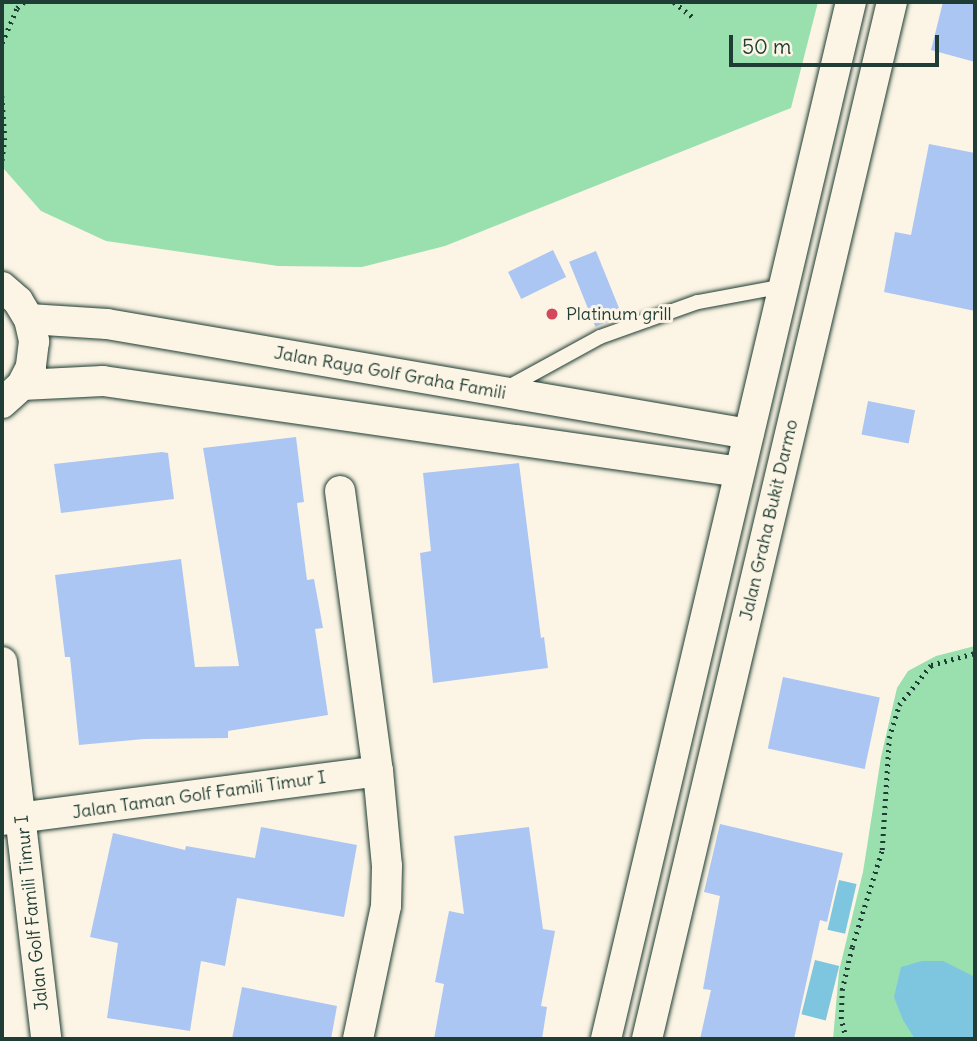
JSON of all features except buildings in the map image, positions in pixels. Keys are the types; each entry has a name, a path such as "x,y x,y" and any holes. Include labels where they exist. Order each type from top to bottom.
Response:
{"street":[{"path":"606,1039 851,2"},
{"name":"Jalan Graha Bukit Darmo","path":"647,1039 892,2"},
{"path":"2,287 18,301 29,319 34,354 12,394"},
{"name":"Jalan Raya Golf Graha Famili","path":"29,319 107,324 749,433"},
{"path":"12,394 103,381 740,472"},
{"path":"340,491 378,771 387,866 386,906 358,1039"},
{"name":"Jalan Golf Famili Timur I","path":"2,662 12,820 46,1039"},
{"name":"Jalan Taman Golf Famili Timur I","path":"12,820 378,771"}],"lane":[{"path":"499,392 600,337 698,302 784,286"}],"path":[{"path":"2,43 8,24 24,2"},
{"path":"674,2 694,18"},
{"path":"2,96 5,138 2,161"},
{"path":"846,1039 841,1019 842,990 852,947 882,850 889,738 899,705 931,665 975,653"}],"green space":[{"path":"2,2 818,2 791,108 445,246 362,267 278,266 106,241 41,211 3,168"},
{"path":"975,646 975,1039 833,1039 839,971 863,872 881,757 897,688 908,671 936,656"}],"water":[{"path":"839,880 857,884 845,934 828,930"},
{"path":"815,960 839,966 826,1020 801,1014"},
{"path":"922,961 943,961 975,977 975,1039 915,1039 903,1020 894,997 901,967"}],"place":[{"name":"Platinum grill","path":"552,314"}]}
